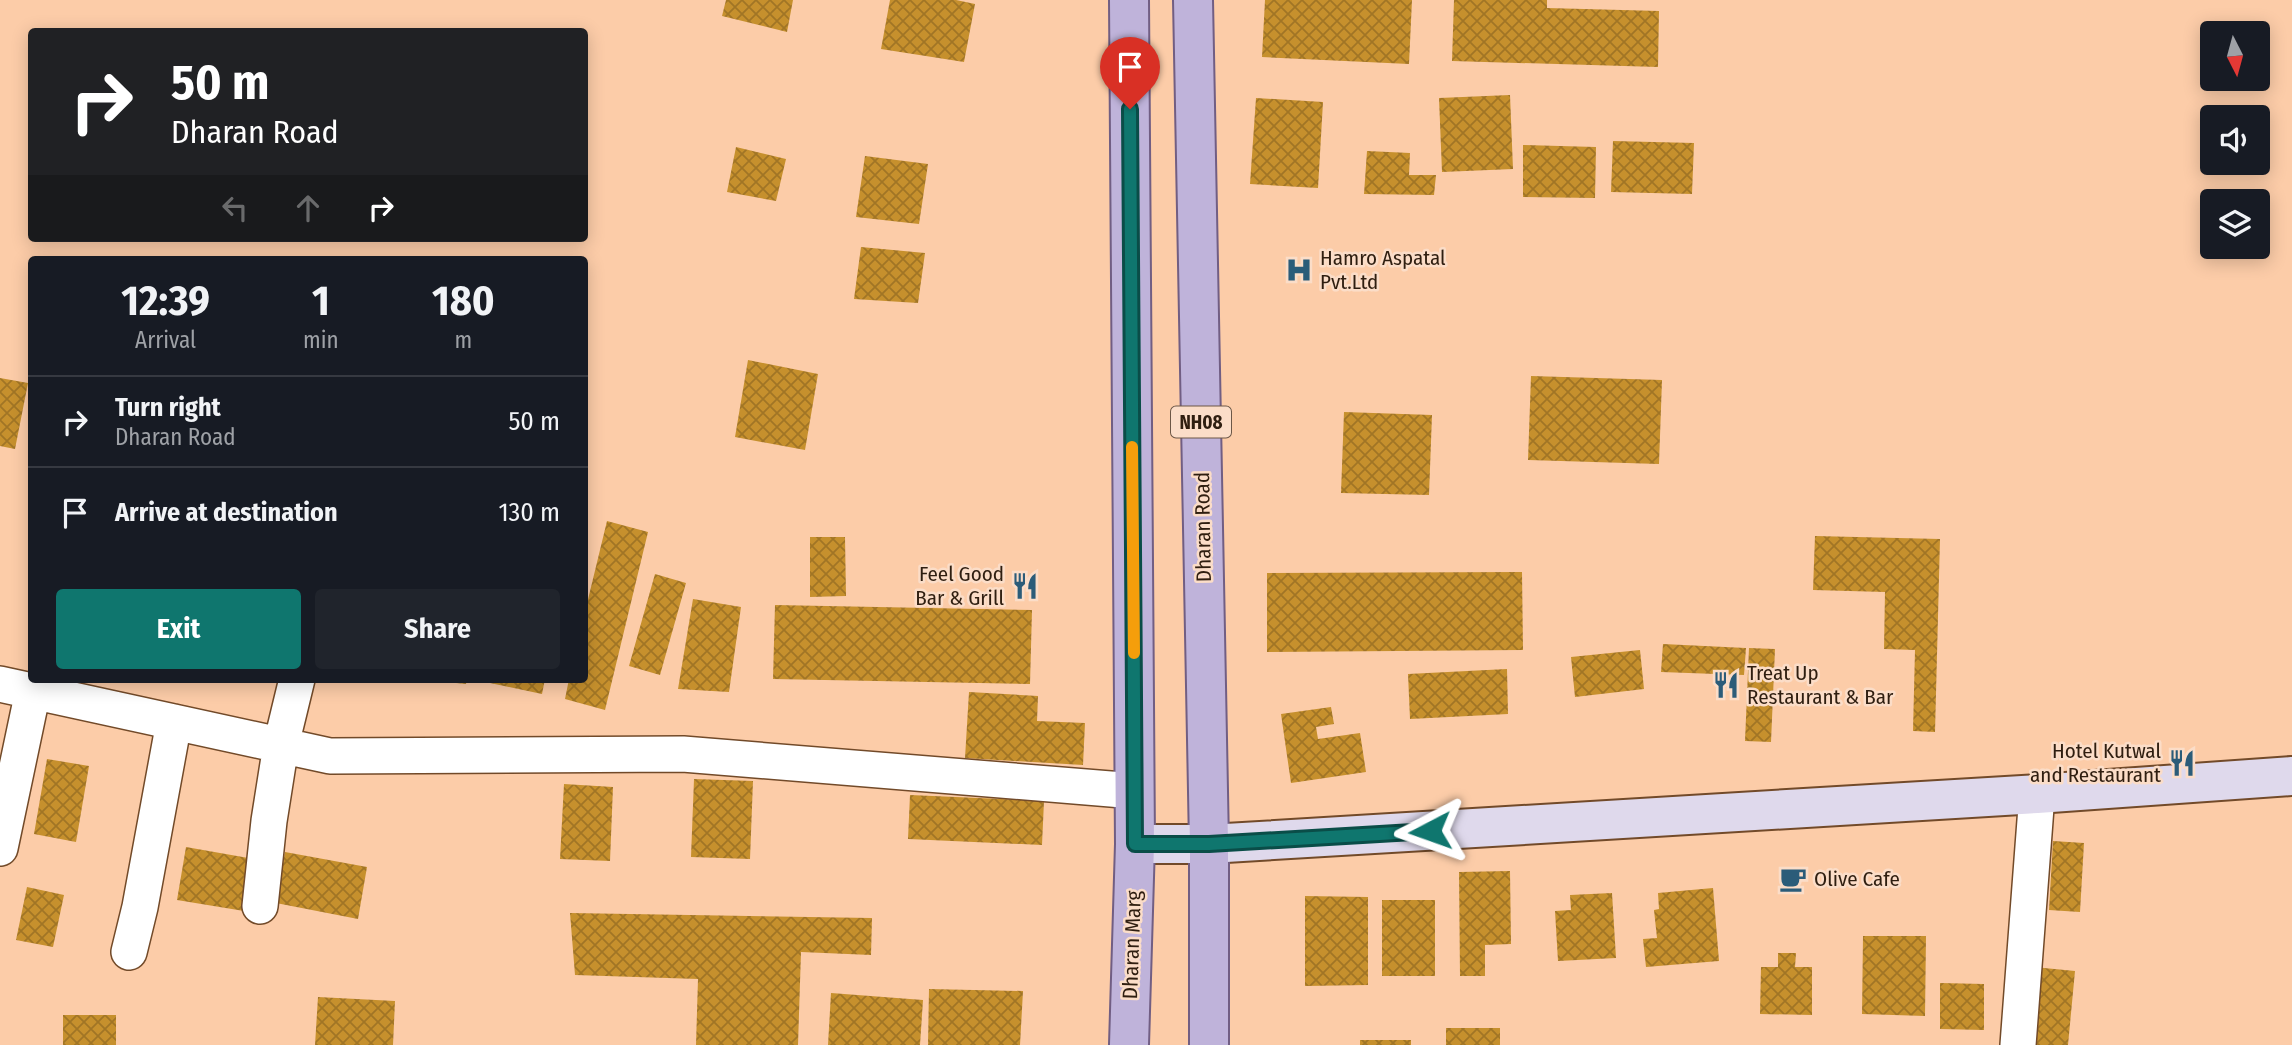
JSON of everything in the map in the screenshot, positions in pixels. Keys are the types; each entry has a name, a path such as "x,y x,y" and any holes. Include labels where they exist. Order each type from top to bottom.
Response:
{"main road":[{"path":"1129,0 1135,844 1209,844 2292,776"},
{"name":"Dharan Road","path":"1193,0 1209,844"},
{"name":"Dharan Marg","path":"1129,1045 1135,844"},
{"name":"NH08","path":"1209,844 1209,1045"}],"street":[{"path":"260,906 269,821 281,745 295,683"},
{"path":"0,848 17,687 330,756 683,754 1135,791"},
{"path":"129,953 174,722"},
{"path":"2018,1045 2037,794"}],"building":[{"path":"726,0 793,0 787,32 722,16"},
{"path":"890,0 956,0 975,4 964,62 881,49"},
{"path":"1265,0 1412,0 1409,64 1262,57"},
{"path":"1454,0 1547,0 1547,8 1659,11 1658,67 1452,61"},
{"path":"1510,95 1513,169 1442,172 1439,98"},
{"path":"1256,98 1323,102 1318,188 1250,184"},
{"path":"1613,141 1694,143 1692,194 1611,192"},
{"path":"1523,145 1596,147 1595,198 1523,197"},
{"path":"736,147 786,159 776,201 727,192"},
{"path":"1367,151 1410,153 1409,175 1436,175 1434,195 1364,194"},
{"path":"865,156 928,164 919,224 856,217"},
{"path":"861,247 925,253 918,303 854,299"},
{"path":"748,360 818,374 805,450 735,437"},
{"path":"1531,376 1662,380 1659,464 1528,460"},
{"path":"0,378 28,383 15,449 0,446"},
{"path":"1344,412 1432,415 1429,495 1341,493"},
{"path":"607,521 648,532 605,710 565,699 568,683 588,683 588,599"},
{"path":"1815,536 1940,539 1935,732 1913,731 1915,650 1884,649 1885,592 1813,590"},
{"path":"810,537 845,537 846,596 810,597"},
{"path":"1522,572 1523,650 1267,652 1267,573"},
{"path":"655,574 686,583 660,675 629,666"},
{"path":"693,599 741,607 729,692 678,689"},
{"path":"775,605 1032,610 1030,684 773,679"},
{"path":"1663,644 1746,648 1744,675 1661,672"},
{"path":"1749,648 1775,649 1771,742 1745,741"},
{"path":"1640,650 1644,689 1575,697 1571,657"},
{"path":"1507,669 1508,714 1410,719 1408,674"},
{"path":"490,683 544,683 542,694"},
{"path":"969,692 1038,696 1037,721 1085,723 1083,765 965,758"},
{"path":"1331,707 1334,724 1316,727 1318,739 1360,733 1366,772 1291,783 1281,714"},
{"path":"47,759 89,766 76,842 34,834"},
{"path":"694,779 753,781 750,859 691,857"},
{"path":"564,784 613,787 610,861 560,859"},
{"path":"910,795 1044,801 1042,845 908,839"},
{"path":"2053,841 2084,843 2080,912 2049,910"},
{"path":"186,847 254,859 244,911 177,900"},
{"path":"285,852 367,867 358,919 276,903"},
{"path":"1510,871 1511,944 1485,945 1485,976 1460,976 1459,872"},
{"path":"27,887 64,895 53,947 16,940"},
{"path":"1713,888 1719,961 1646,967 1643,939 1657,938 1654,910 1659,909 1658,893"},
{"path":"1612,893 1616,958 1558,961 1555,911 1571,910 1570,895"},
{"path":"1305,896 1368,897 1368,985 1305,986"},
{"path":"1382,900 1435,900 1435,976 1382,976"},
{"path":"570,913 872,918 871,955 801,952 798,1045 696,1045 698,979 575,975"},
{"path":"1863,936 1926,936 1925,1016 1862,1014"},
{"path":"1778,953 1796,953 1795,967 1812,967 1812,1015 1760,1014 1761,967 1778,967"},
{"path":"2034,967 2075,971 2068,1045 2027,1045"},
{"path":"1940,983 1984,984 1984,1030 1940,1029"},
{"path":"929,989 1023,991 1020,1045 928,1045"},
{"path":"831,993 923,1000 920,1045 828,1045"},
{"path":"318,997 395,1001 393,1045 315,1045"},
{"path":"63,1015 116,1015 116,1045 63,1045"},
{"path":"1446,1028 1500,1028 1500,1045 1446,1045"},
{"path":"1360,1040 1411,1040 1411,1045 1360,1045"}],"slow traffic":[{"path":"1132,447 1134,653"}],"place":[{"name":"Hamro Aspatal Pvt.Ltd","path":"1299,270"},
{"name":"Feel Good Bar & Grill","path":"1025,586"},
{"name":"Treat Up Restaurant & Bar","path":"1726,685"},
{"name":"Hotel Kutwal and Restaurant","path":"2182,763"},
{"name":"Olive Cafe","path":"1793,879"}],"route":[{"path":"1130,109 1135,844 1209,844 1430,831"}]}
